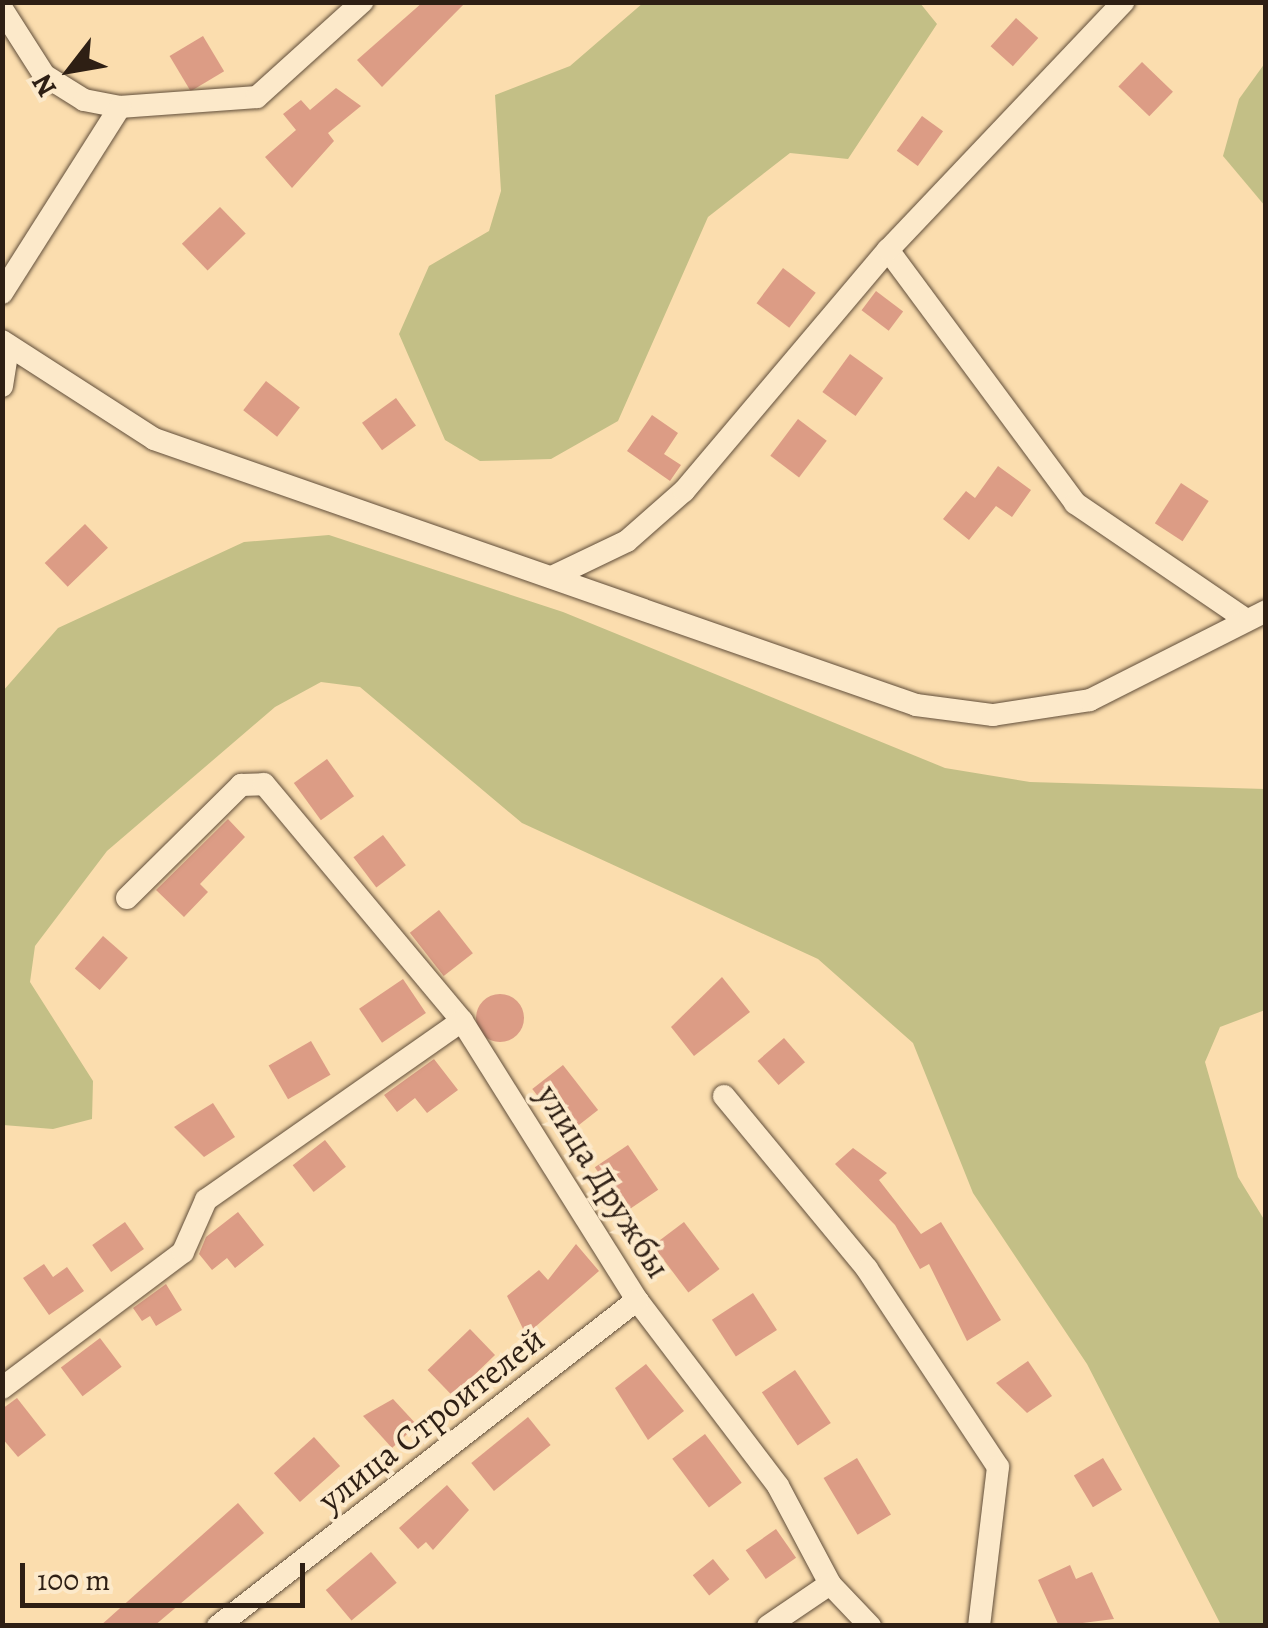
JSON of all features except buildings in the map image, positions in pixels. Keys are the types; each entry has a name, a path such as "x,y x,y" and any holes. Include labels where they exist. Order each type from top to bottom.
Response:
{"street":[{"path":"2,9 44,75 84,100 120,106 257,97 362,2"},
{"path":"552,577 627,542 684,491 888,250 1123,2"},
{"path":"2,293 120,106"},
{"path":"888,250 1075,503 1255,615"},
{"path":"2,386 6,345 154,439 552,577 806,671 916,705 993,715 1090,700 1255,615"},
{"name":"улица Дружбы","path":"127,898 240,786 264,784 462,1021 638,1300 778,1486 830,1584 870,1626"},
{"path":"2,1388 183,1252 206,1200 462,1021"},
{"path":"724,1096 867,1270 998,1468 978,1626"},
{"name":"улица Строителей","path":"218,1626 638,1300"},
{"path":"768,1626 830,1584"}],"shaded area":[{"path":"643,3 920,3 937,24 848,159 790,153 708,217 618,421 551,459 480,461 445,440 399,334 429,266 489,231 501,191 495,95 570,66"},
{"path":"1265,63 1265,206 1223,156 1239,99"},
{"path":"329,535 563,612 945,768 1030,782 1265,789 1265,1010 1220,1027 1205,1062 1238,1177 1265,1221 1265,1625 1221,1625 1087,1364 973,1193 913,1043 818,959 522,823 360,687 321,682 275,707 107,851 35,946 30,982 93,1081 92,1119 53,1129 3,1125 3,691 58,628 244,542"}]}
